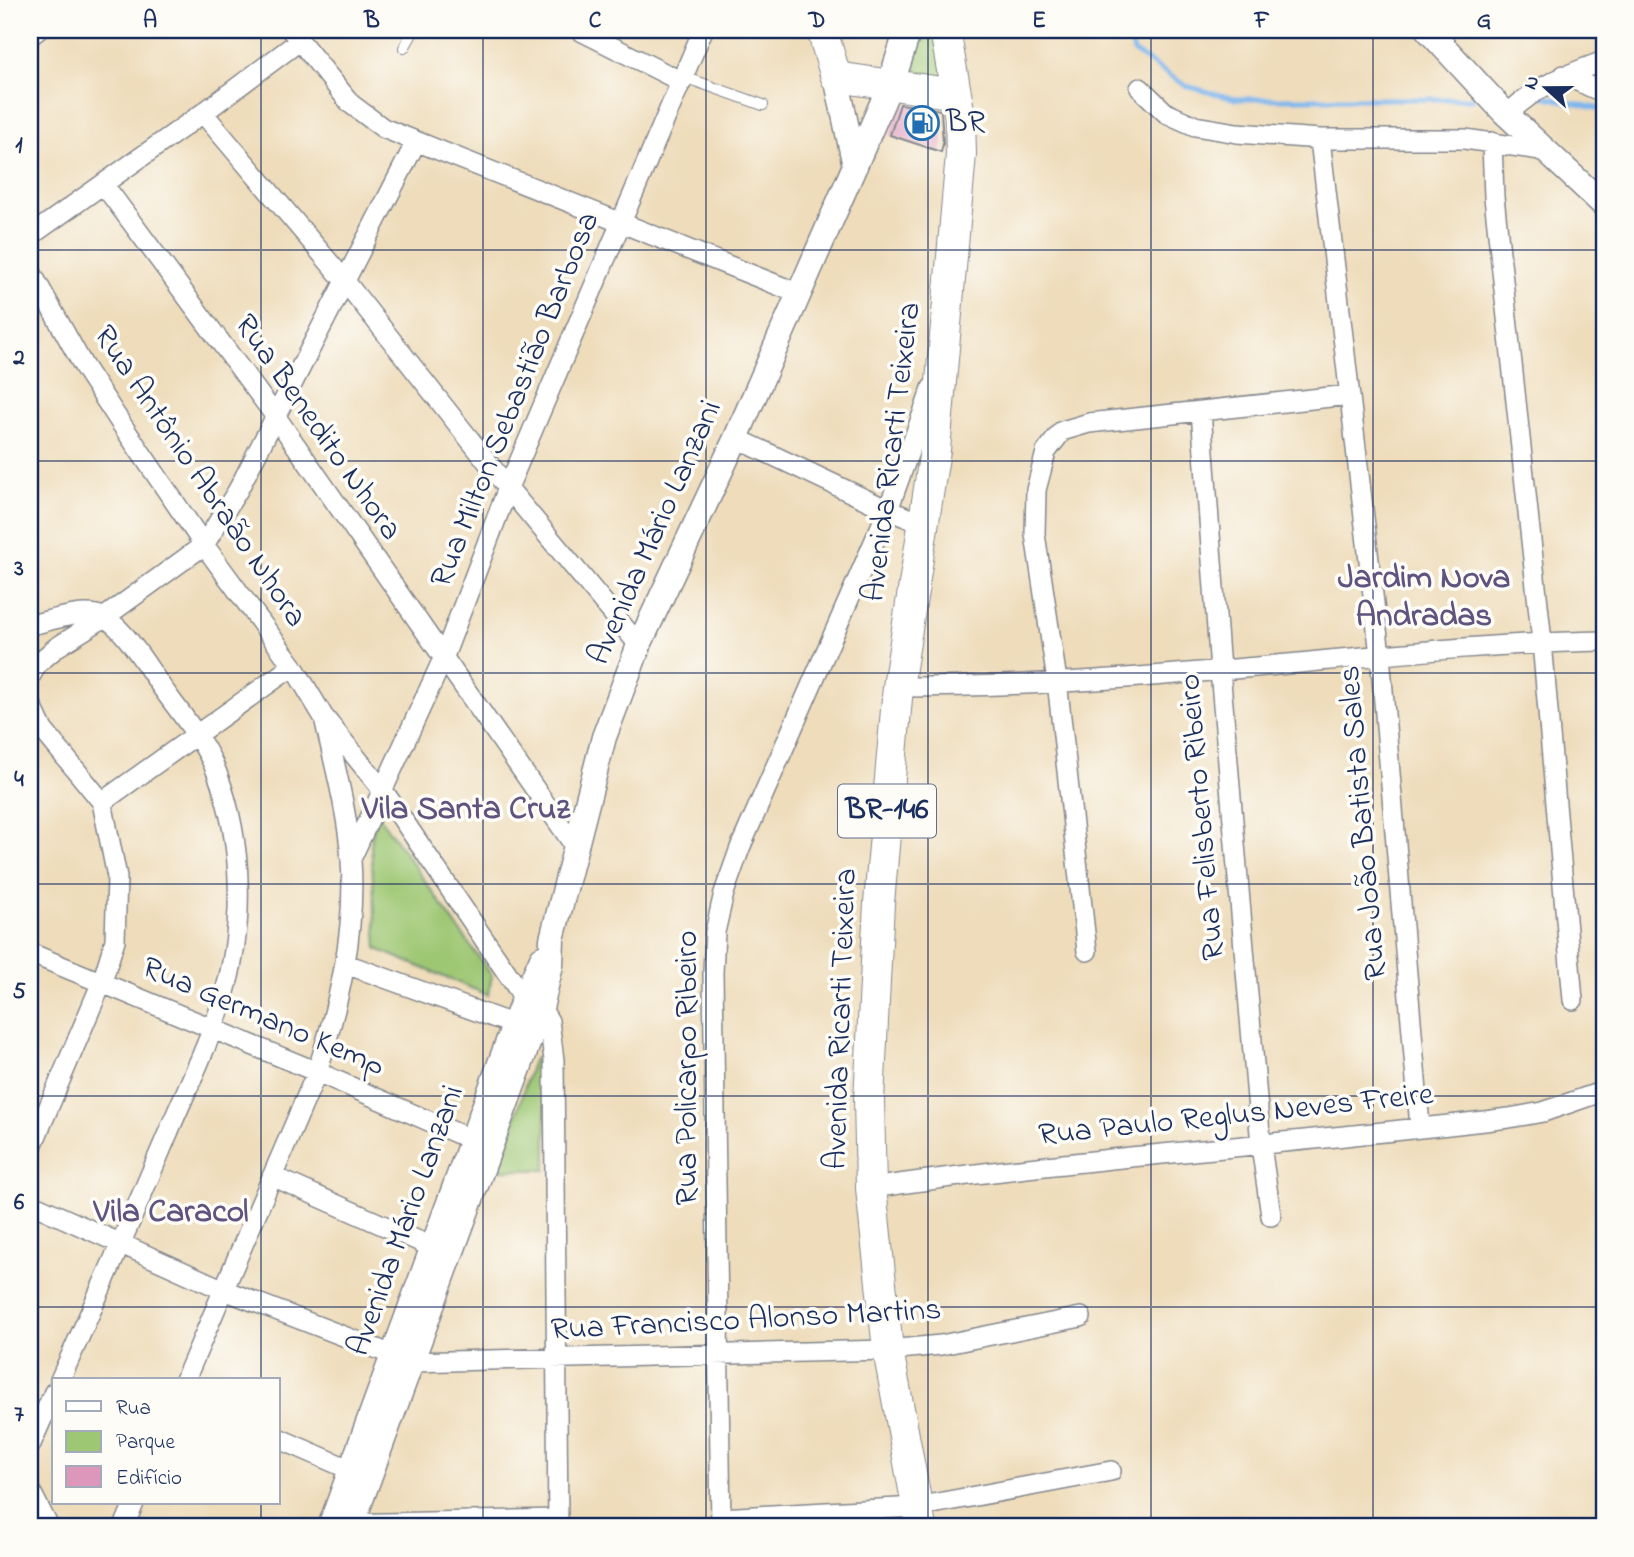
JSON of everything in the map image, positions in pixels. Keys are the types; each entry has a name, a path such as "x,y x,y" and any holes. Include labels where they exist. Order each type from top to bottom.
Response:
{"main road":[{"path":"822,30 836,77 956,94"},
{"path":"891,83 908,30"},
{"name":"BR-146","path":"945,30 956,94"},
{"name":"Avenida Ricarti Teixeira","path":"919,1517 887,1350 871,1188 869,1101 872,1010 898,687 935,450 961,154 960,116 956,94"}],"street":[{"path":"30,36 38,30"},
{"path":"579,30 683,79"},
{"name":"Rua Milton Sebastião Barbosa","path":"351,859 443,659 508,488 703,30"},
{"path":"1428,30 1509,116 1604,205"},
{"path":"30,236 203,113 294,36 351,104 383,128 800,294"},
{"path":"1509,116 1531,93 1564,75 1604,61"},
{"path":"1564,75 1604,93"},
{"path":"836,77 855,166"},
{"name":"Avenida Mário Lanzani","path":"341,1525 532,1003 552,939 574,845 604,737 639,645 736,438 891,83"},
{"path":"1140,89 1166,113 1195,126 1237,133 1320,139 1465,139 1547,151"},
{"path":"203,113 344,280 508,488 639,645"},
{"name":"Rua João Batista Sales","path":"1320,139 1380,655 1420,1127"},
{"path":"30,677 37,664 57,647 105,617 204,545 238,490 416,142"},
{"path":"1492,142 1494,197 1542,642 1573,1000"},
{"name":"Rua Benedito Nhora","path":"104,185 276,417 574,845"},
{"name":"Rua Antônio Abraão Nhora","path":"30,270 85,367 204,545 293,666 323,716"},
{"name":"Rua Policarpo Ribeiro","path":"720,1522 713,973 715,932 724,893 740,848 888,510 942,359"},
{"path":"1087,951 1057,681 1035,534 1036,490 1046,452 1062,431 1089,423 1349,395"},
{"name":"Rua Felisberto Ribeiro","path":"1201,411 1220,670 1261,1145 1271,1216"},
{"path":"736,438 923,524"},
{"path":"30,625 89,614 105,617 123,634 196,736 217,771 228,811 238,875 237,933 223,1000 121,1244 61,1378"},
{"path":"898,687 1057,681 1220,670 1542,642 1604,641"},
{"path":"102,802 293,666"},
{"path":"30,702 43,730 102,802 117,877 115,940 102,982 30,1151"},
{"path":"323,716 384,792 532,1003 549,1021 554,1060 558,1523 341,1525"},
{"path":"186,1378 317,1072 333,1021 346,964 351,906 351,859 341,795 323,716"},
{"name":"Rua Germano Kemp","path":"30,953 317,1072 472,1140"},
{"path":"346,964 523,1027 554,1060"},
{"name":"Avenida Mário Lanzani","path":"341,1525 351,1469 402,1359 432,1247 472,1140 523,1027"},
{"name":"Rua Paulo Reglus Neves Freire","path":"871,1188 1049,1164 1471,1122 1543,1112 1604,1091"},
{"path":"272,1176 432,1247"},
{"path":"30,1203 224,1290 402,1359"},
{"name":"Rua Francisco Alonso Martins","path":"402,1359 718,1356 887,1350 941,1345 1081,1317"},
{"path":"30,1447 52,1397"},
{"path":"280,1439 351,1469"},
{"path":"720,1522 919,1517 1111,1471"},
{"path":"32,1500 49,1527"},
{"path":"124,1527 134,1504"}],"lane":[{"path":"404,48 414,30"},
{"path":"683,79 762,105"}],"green space":[{"path":"916,30 936,30 948,84 902,72"},
{"path":"376,812 492,976 488,995 377,949 371,844"},
{"path":"541,1058 546,1061 546,1170 500,1170 530,1069 534,1059"}],"building":[{"name":"BR","path":"900,104 941,110 941,152 890,135"}],"waterway":[{"path":"1127,30 1134,52 1186,86 1235,99 1473,99"},
{"path":"1542,96 1604,110"}],"place":[{"name":"BR","path":"922,123"}],"district":[{"name":"Jardim Nova Andradas","path":"1424,598"},
{"name":"Vila Santa Cruz","path":"466,810"},
{"name":"Vila Caracol","path":"171,1213"}]}
